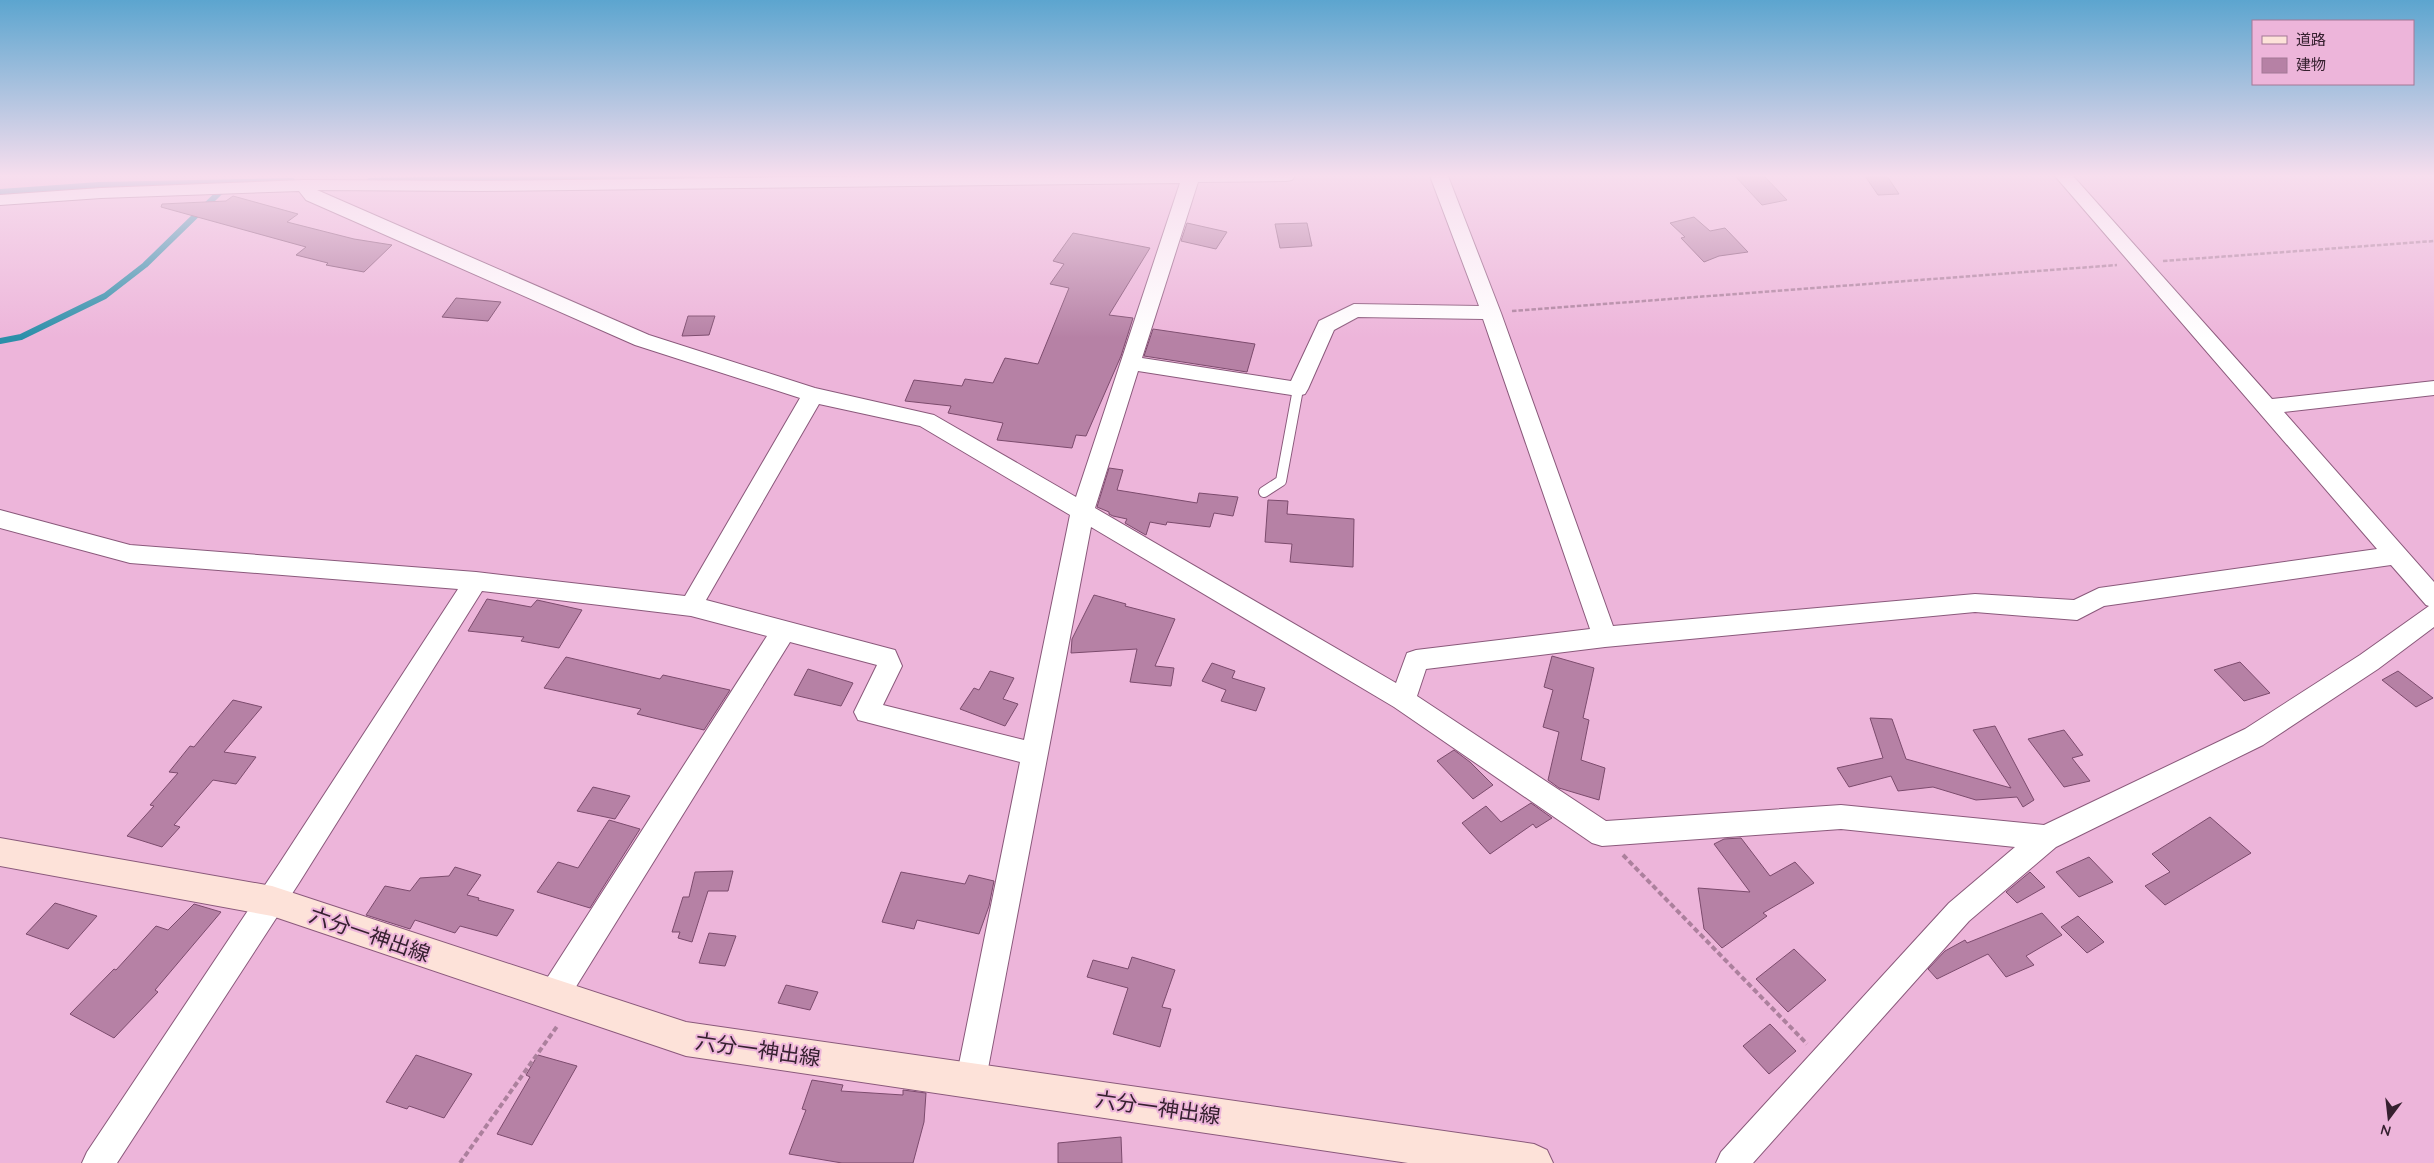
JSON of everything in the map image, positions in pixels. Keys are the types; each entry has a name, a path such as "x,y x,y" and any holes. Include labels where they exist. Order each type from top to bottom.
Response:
{"main road":[{"name":"六分一神出線","path":"0,852 272,901 686,1039 971,1079 1534,1163"}],"street":[{"path":"391,230 642,340 814,395 926,420 1403,700 1602,834 1842,817 2046,838"},
{"path":"971,1079 1082,513 1173,230"},
{"path":"1460,230 1491,313 1605,637"},
{"path":"2112,230 2434,598"},
{"path":"1129,363 1298,389 1326,326 1354,310 1491,313"},
{"path":"2267,408 2434,388"},
{"path":"691,606 814,395"},
{"path":"0,518 130,554 476,580 691,606 886,657 890,666 867,712 1034,754"},
{"path":"1403,700 1416,660 1605,637 1975,603 2078,610 2099,597 2396,554"},
{"path":"98,1163 370,751 476,580"},
{"path":"1732,1163 1825,1063 1959,912 2046,838 2254,737 2369,662 2434,614"},
{"path":"563,999 784,630"}],"lane":[{"path":"1264,492 1281,481 1298,389"}],"path":[{"path":"1491,313 2434,241"},
{"path":"1602,834 1825,1063"},
{"path":"460,1163 563,999"}],"building":[{"path":"245,230 320,230 354,239 392,245 364,272 326,265 328,263 296,255 306,247"},
{"path":"1185,230 1227,232 1216,249 1181,241"},
{"path":"1276,230 1309,230 1312,246 1280,248"},
{"path":"1678,230 1727,230 1748,252 1719,256 1704,262 1681,238 1685,237"},
{"path":"1073,233 1150,248 1109,315 1133,318 1121,356 1086,436 1076,435 1072,448 997,440 1003,423 948,413 951,406 905,401 914,380 962,386 965,379 993,383 1005,358 1038,364 1069,288 1050,284 1064,264 1053,261"},
{"path":"456,298 501,302 488,321 442,317"},
{"path":"688,316 715,316 709,335 682,336"},
{"path":"1153,329 1255,344 1247,372 1144,356"},
{"path":"1109,468 1123,470 1117,490 1197,503 1199,493 1238,497 1233,516 1214,513 1210,527 1167,522 1166,525 1150,522 1146,535 1125,523 1127,519 1113,516 1109,512 1097,507"},
{"path":"1268,500 1288,501 1287,514 1354,519 1353,567 1290,562 1292,544 1265,542"},
{"path":"1094,595 1126,604 1125,606 1175,619 1155,666 1174,668 1171,686 1130,682 1137,649 1071,653 1072,639"},
{"path":"487,599 531,607 537,600 582,610 559,648 521,641 524,637 468,631"},
{"path":"1552,656 1594,668 1583,718 1589,720 1581,760 1605,768 1599,800 1559,788 1548,780 1559,732 1543,727 1553,690 1544,687"},
{"path":"566,657 660,679 663,675 730,690 704,730 637,714 641,709 544,688"},
{"path":"2240,662 2270,693 2244,701 2214,670"},
{"path":"1212,663 1235,671 1232,678 1265,688 1256,711 1221,701 1226,690 1202,681"},
{"path":"808,669 853,683 841,706 794,695"},
{"path":"990,671 1014,678 1003,699 1018,704 1005,726 960,709 974,688 979,690"},
{"path":"2398,671 2433,698 2416,707 2382,680"},
{"path":"233,700 262,707 224,752 256,757 236,784 213,780 174,825 180,827 162,847 127,836 154,806 150,805 178,773 169,772 190,746 194,747"},
{"path":"1870,718 1892,719 1906,759 2011,788 1973,730 1995,726 2034,800 2023,807 2017,797 1976,800 1933,787 1898,791 1891,776 1849,787 1837,768 1883,758"},
{"path":"2064,730 2083,755 2072,758 2090,781 2064,787 2028,739"},
{"path":"1454,750 1470,762 1493,785 1473,799 1437,761"},
{"path":"593,787 630,796 615,819 577,811"},
{"path":"1531,803 1552,818 1536,828 1533,824 1490,854 1462,823 1486,806 1501,822"},
{"path":"2210,817 2251,853 2165,905 2145,886 2170,872 2152,854"},
{"path":"609,820 640,829 590,908 537,892 558,862 578,868"},
{"path":"1741,838 1770,876 1795,862 1814,883 1763,913 1767,916 1722,948 1704,929 1698,888 1750,892 1714,844 1724,839"},
{"path":"2089,857 2113,882 2079,897 2056,872"},
{"path":"455,867 481,875 467,895 514,910 497,936 460,926 455,933 415,920 410,929 366,915 385,886 410,891 420,878 449,876"},
{"path":"733,871 728,891 708,891 692,942 678,938 680,932 672,932 683,897 689,897 695,872"},
{"path":"901,872 965,884 969,875 994,881 989,906 979,934 917,920 914,929 882,922"},
{"path":"2030,872 2045,887 2017,903 2006,892"},
{"path":"55,903 97,916 68,949 26,934"},
{"path":"194,904 221,912 155,990 158,992 114,1038 70,1014 114,969 116,970 156,926 168,930"},
{"path":"2042,913 2062,935 2026,956 2034,965 2006,977 1988,954 1937,979 1928,969 1945,951 1965,940 1967,943"},
{"path":"2078,916 2104,942 2087,953 2061,927"},
{"path":"709,933 736,936 725,966 699,963"},
{"path":"1794,949 1826,980 1788,1012 1756,979"},
{"path":"1132,957 1175,970 1162,1007 1171,1009 1160,1047 1113,1034 1128,988 1087,977 1093,960 1128,969"},
{"path":"786,985 818,992 810,1010 778,1003"},
{"path":"1770,1024 1796,1051 1769,1074 1743,1046"},
{"path":"416,1055 472,1074 444,1118 409,1106 407,1109 386,1102"},
{"path":"538,1055 577,1066 532,1145 497,1134 530,1077 526,1075"},
{"path":"812,1080 843,1085 841,1091 903,1095 903,1090 926,1093 924,1122 913,1163 842,1163 789,1154 806,1110 802,1109"},
{"path":"1121,1137 1122,1163 1058,1163 1058,1143"}],"waterway":[{"path":"0,341 21,337 105,296 145,265 181,230"}]}
